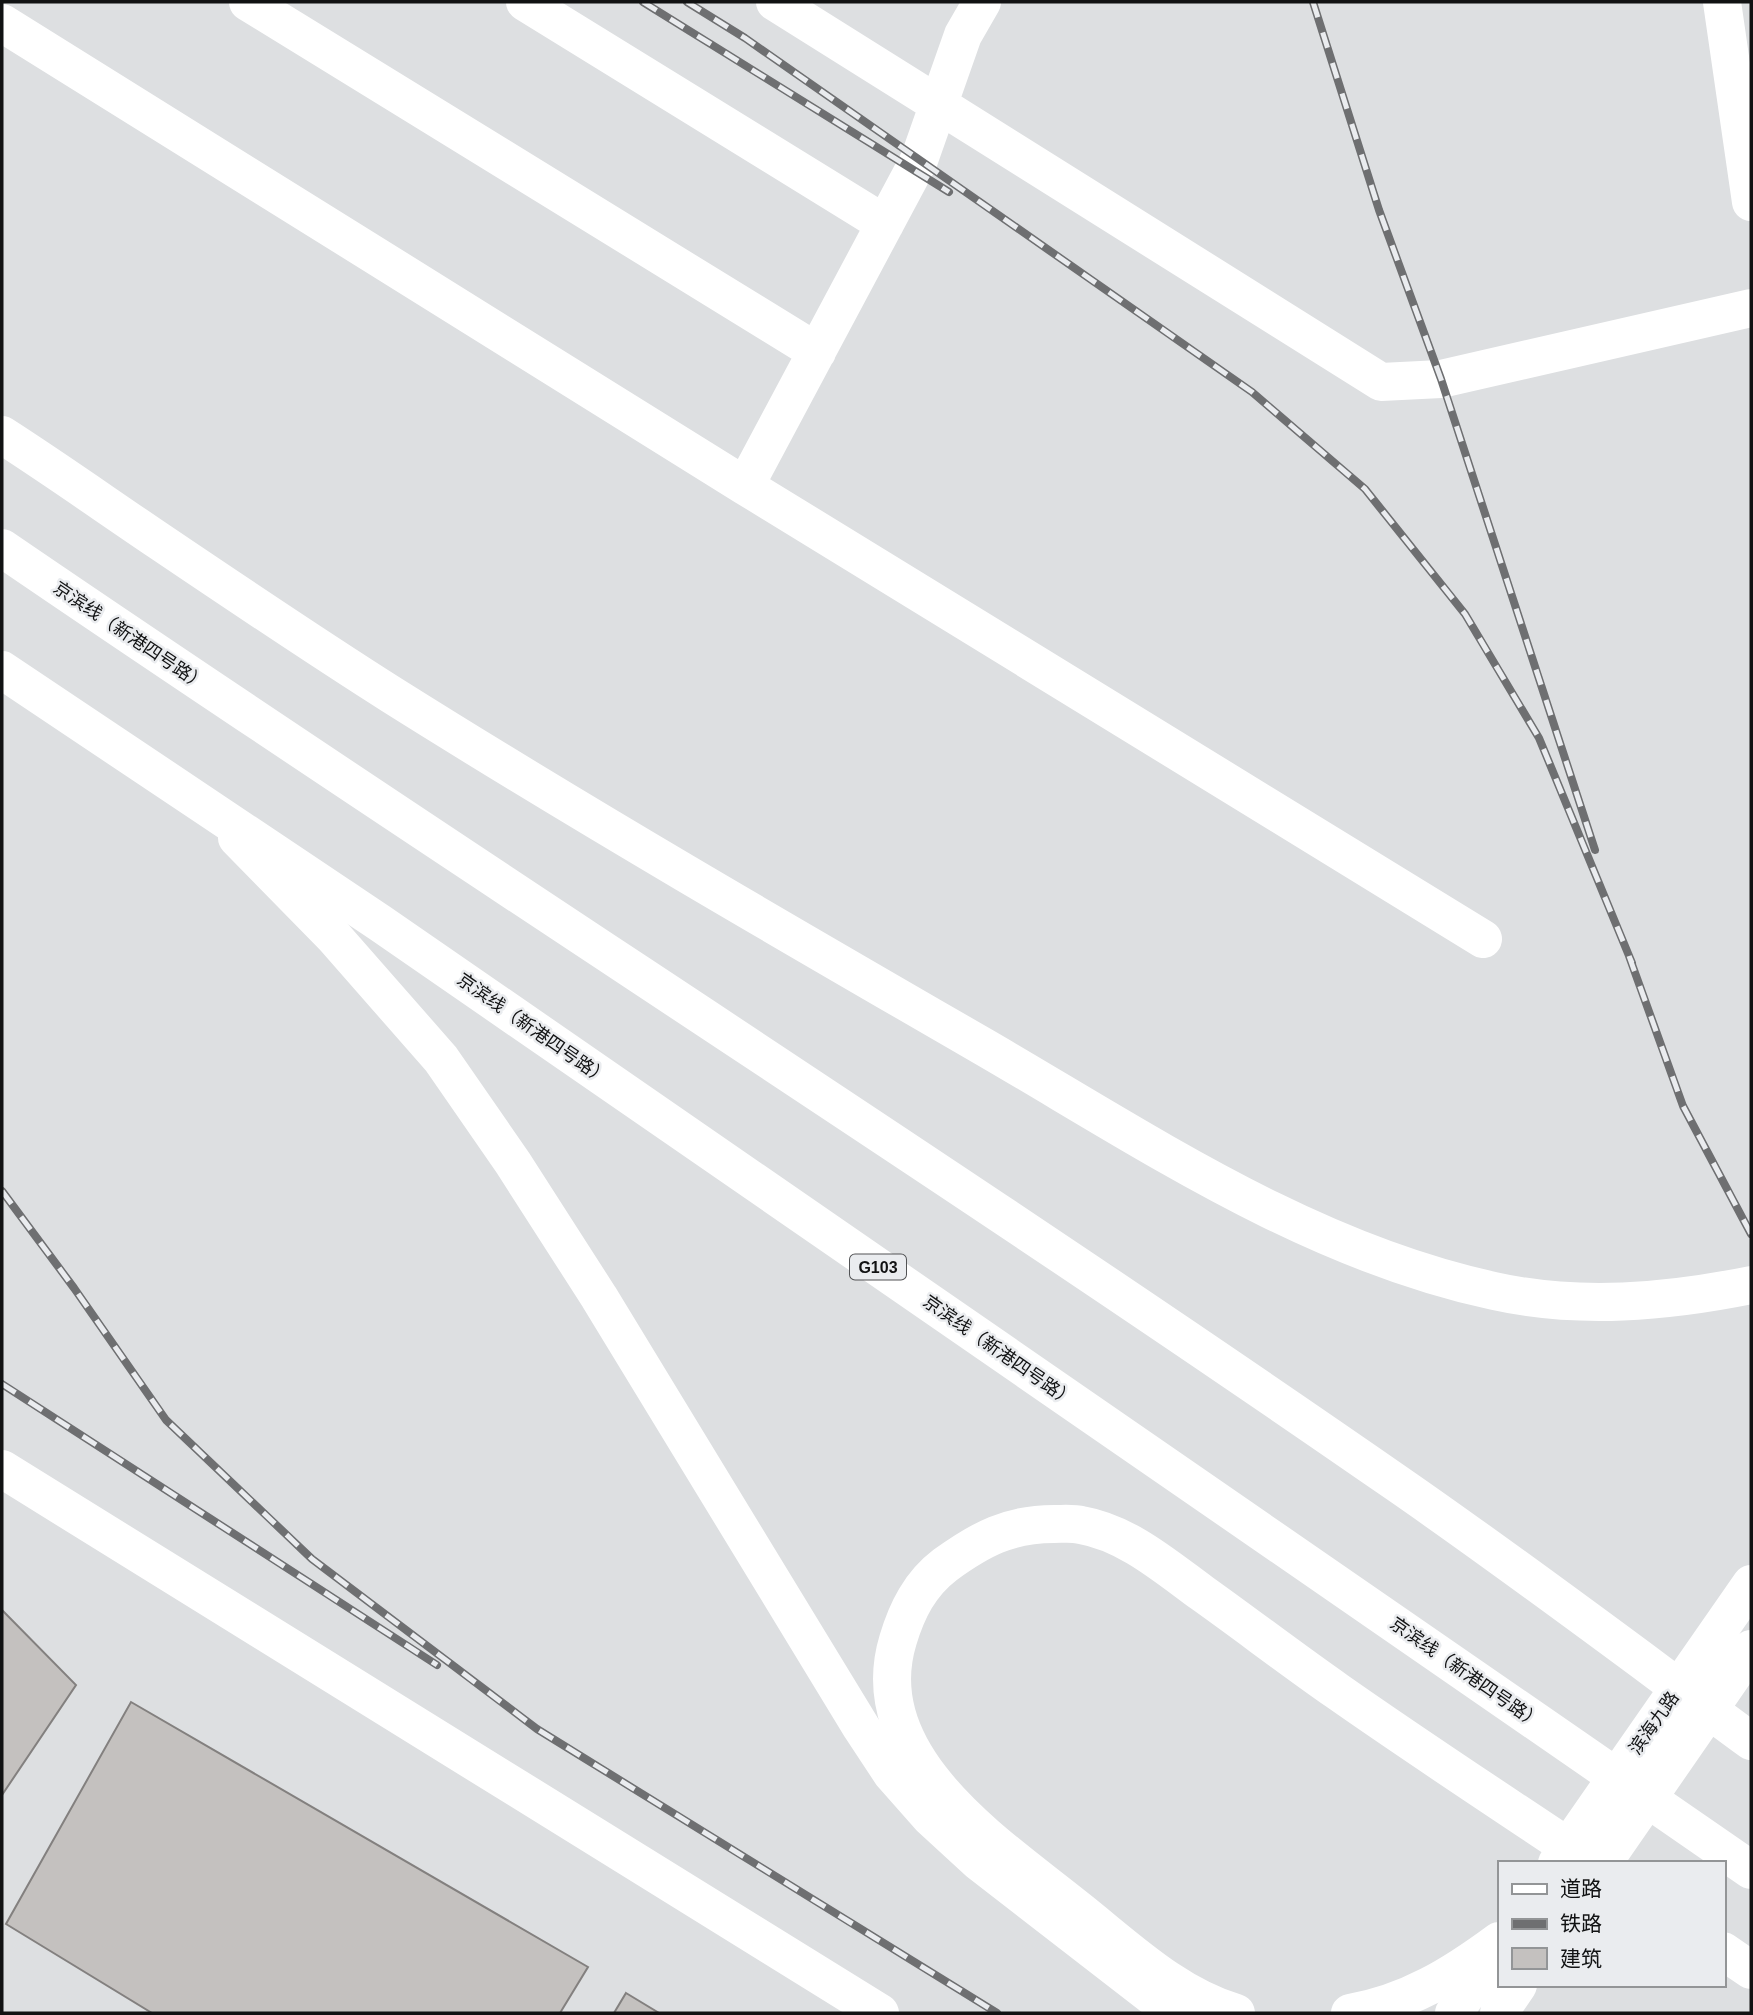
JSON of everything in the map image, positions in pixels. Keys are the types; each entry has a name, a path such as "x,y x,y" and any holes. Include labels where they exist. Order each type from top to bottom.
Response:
{"main road":[{"path":"248,2 817,352"},
{"path":"526,2 885,224"},
{"path":"775,2 1381,382 1441,379 1751,308"},
{"path":"745,486 919,160 963,35 982,2"},
{"path":"1722,2 1751,202"},
{"path":"2,23 745,486 1483,939"},
{"path":"2,435 296,633 512,769 1006,1060 1194,1169 1278,1214 1342,1243 1415,1270 1491,1291 1526,1297 1568,1302 1680,1298 1751,1285"},
{"name":"京滨线（新港四号路）","path":"2,548 184,673 1030,1234 1402,1487 1751,1741"},
{"name":"京滨线（新港四号路）","path":"2,670 402,939 1751,1870"},
{"path":"213,813 334,937 441,1059 513,1163 599,1297 892,1774 930,1817 979,1862 1174,2013"},
{"path":"2,1469 880,2013"},
{"path":"1237,2013 1213,2006 1181,1990 1151,1967 992,1840 949,1801 923,1770 903,1733 893,1693 893,1657 908,1609 933,1574 965,1550 1004,1530 1039,1524 1080,1524 1118,1536 1153,1558 1336,1690 1589,1861"},
{"name":"滨海九路","path":"1558,1861 1751,1584"},
{"path":"1604,1861 1751,1649"},
{"path":"1350,2013 1397,2002 1427,1989 1498,1944"},
{"path":"1454,2013 1498,1945"},
{"path":"1725,1952 1751,1970"},
{"path":"1499,2013 1517,1987"}],"building":[{"path":"2,1610 76,1685 2,1795"},
{"path":"131,1702 588,1967 560,2013 152,2013 6,1924"},
{"path":"626,1993 659,2013 614,2013"}],"railway":[{"path":"643,2 949,192"},
{"path":"687,2 745,38 1252,392 1365,489 1465,614 1539,738 1632,963"},
{"path":"1313,2 1379,210 1441,379 1595,850"},
{"path":"1629,956 1683,1106 1751,1234"},
{"path":"2,1191 166,1420 312,1559 537,1729 997,2013"},
{"path":"2,1384 437,1665"}]}
